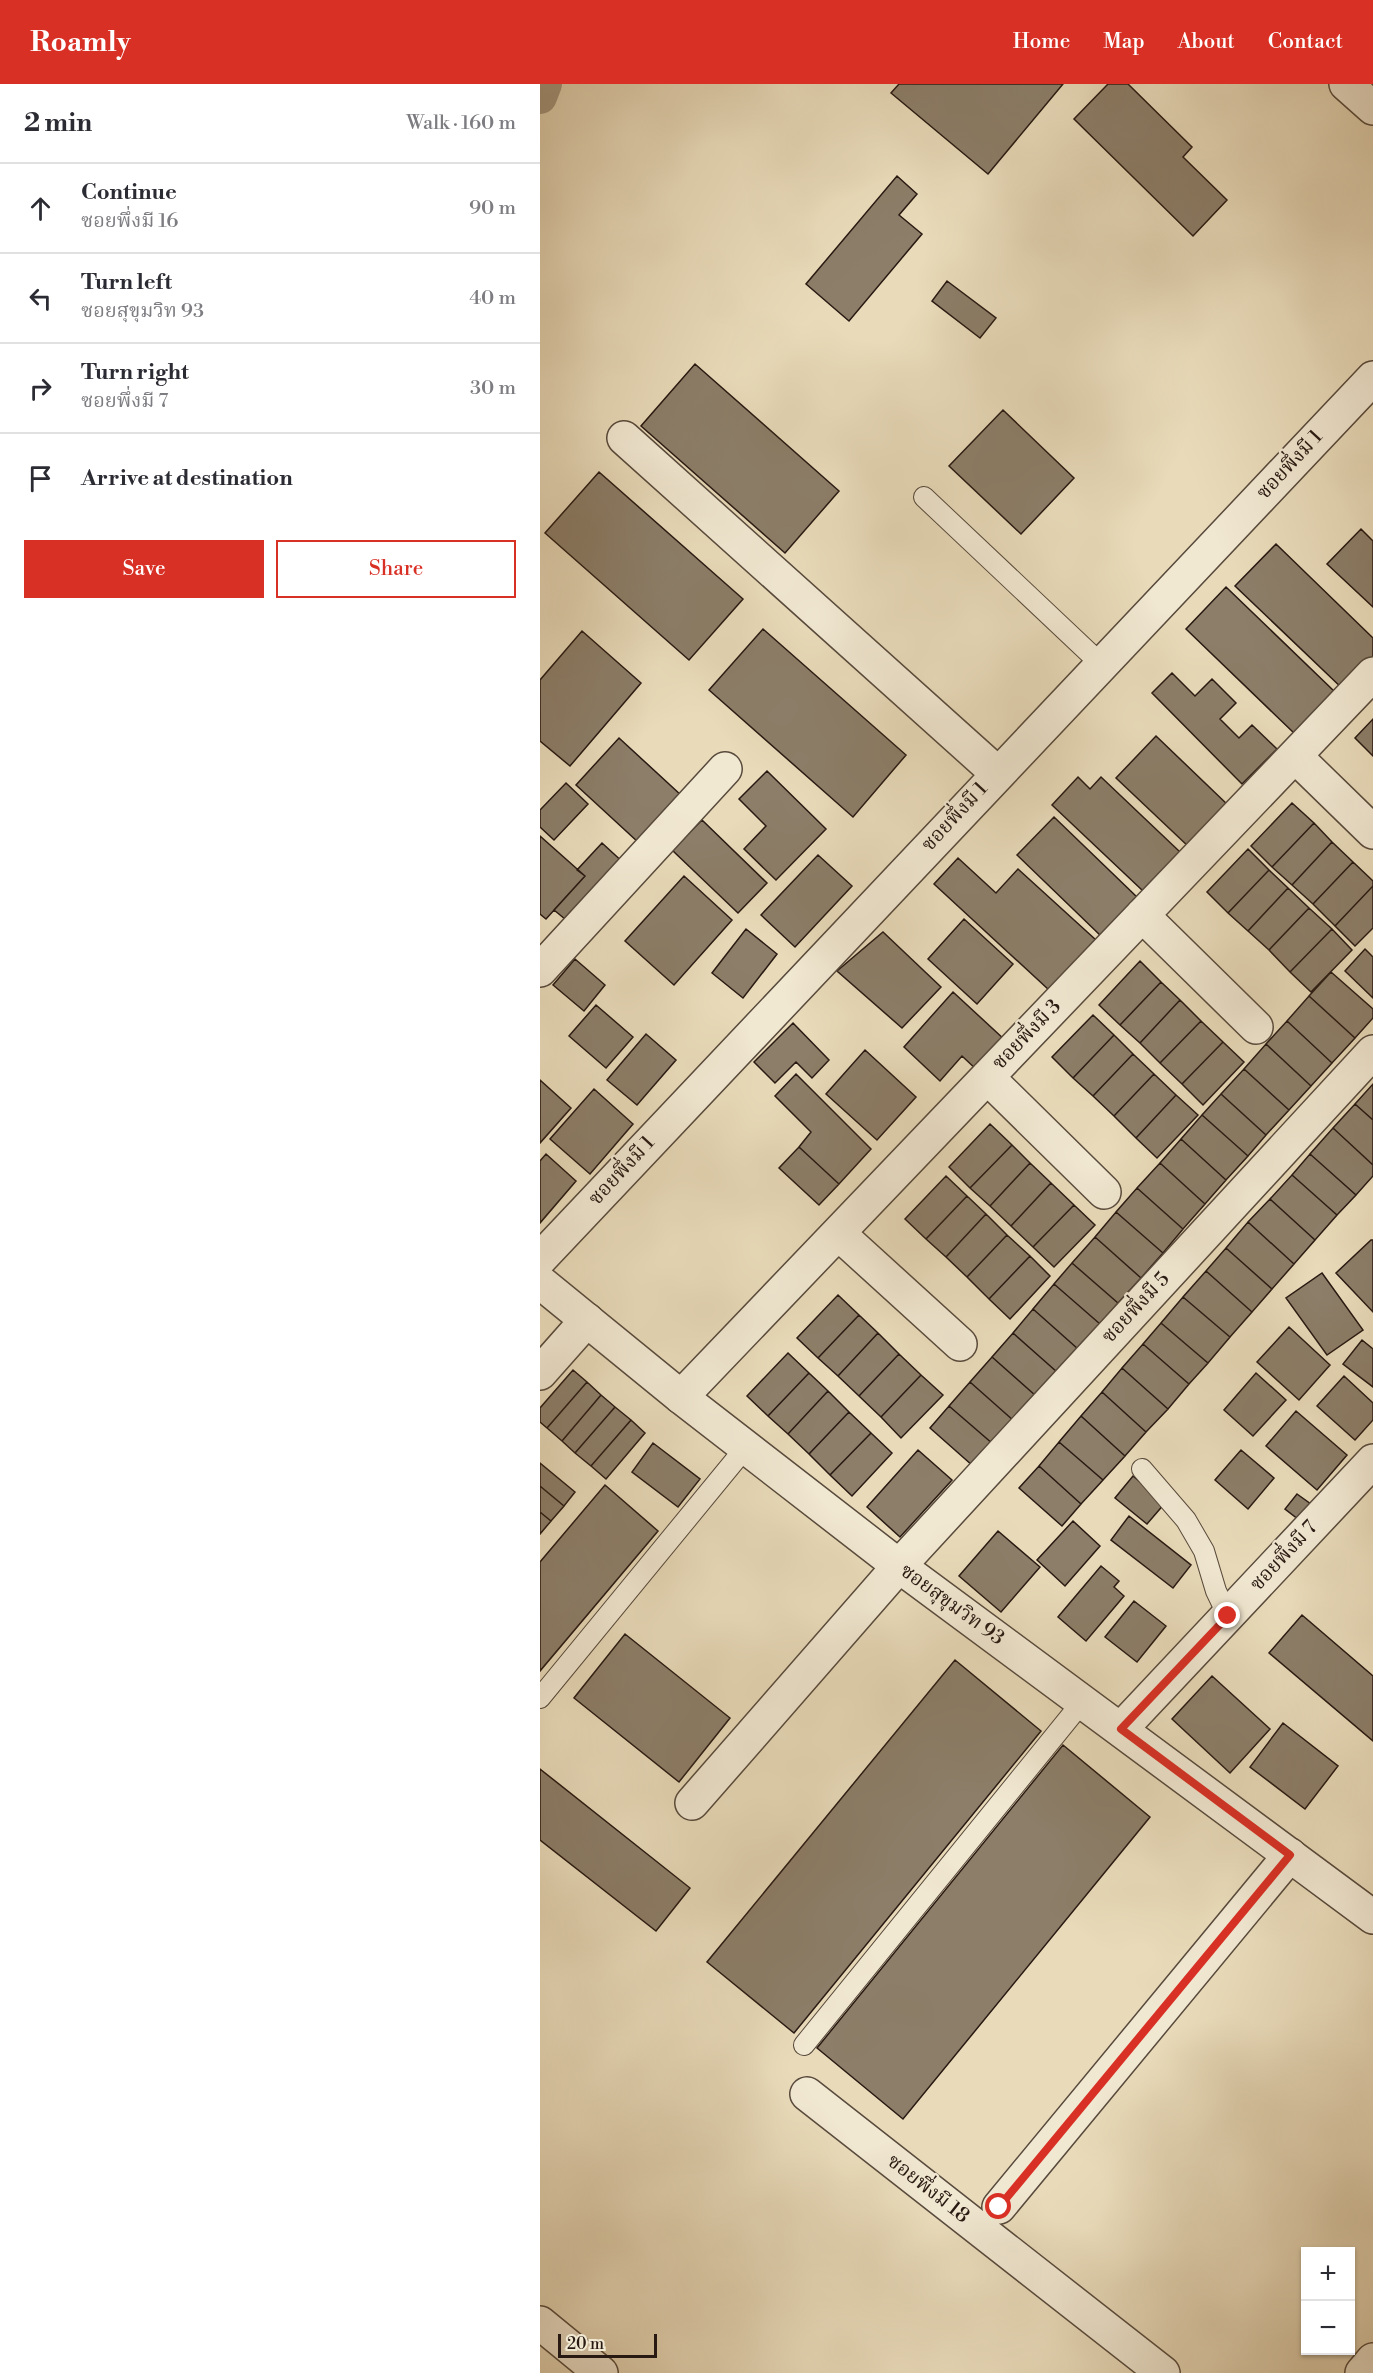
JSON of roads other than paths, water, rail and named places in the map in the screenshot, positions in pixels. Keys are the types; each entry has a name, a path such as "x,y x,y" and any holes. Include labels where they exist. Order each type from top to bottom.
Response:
{"street":[{"path":"1346,84 1373,108"},
{"name":"ซอยพึ่งมี 1","path":"540,1259 997,773 1373,378"},
{"path":"624,438 997,773"},
{"name":"ซอยพึ่งมี 3","path":"681,1396 1373,674"},
{"path":"1295,756 1373,832"},
{"path":"540,970 725,769"},
{"path":"1142,915 1256,1027"},
{"name":"ซอยพึ่งมี 5","path":"692,1803 899,1566 1373,1052"},
{"path":"987,1077 1104,1192"},
{"path":"838,1233 960,1344"},
{"name":"ซอยสุขุมวิท 93","path":"540,1282 746,1448 899,1566 1373,1917"},
{"path":"540,1373 586,1320"},
{"name":"ซอยพึ่งมี 7","path":"1121,1729 1373,1461"},
{"path":"999,2207 1290,1855"},
{"name":"ซอยพึ่งมี 18","path":"807,2094 1163,2373"},
{"path":"540,2323 601,2373"},
{"path":"1362,2373 1373,2360"}],"lane":[{"path":"924,497 1102,665"},
{"path":"540,1698 746,1448"},
{"path":"1142,1469 1186,1520 1204,1551 1216,1591 1228,1616"},
{"path":"804,2045 1083,1701"}],"waterway":[{"path":"540,97 545,84"}]}
